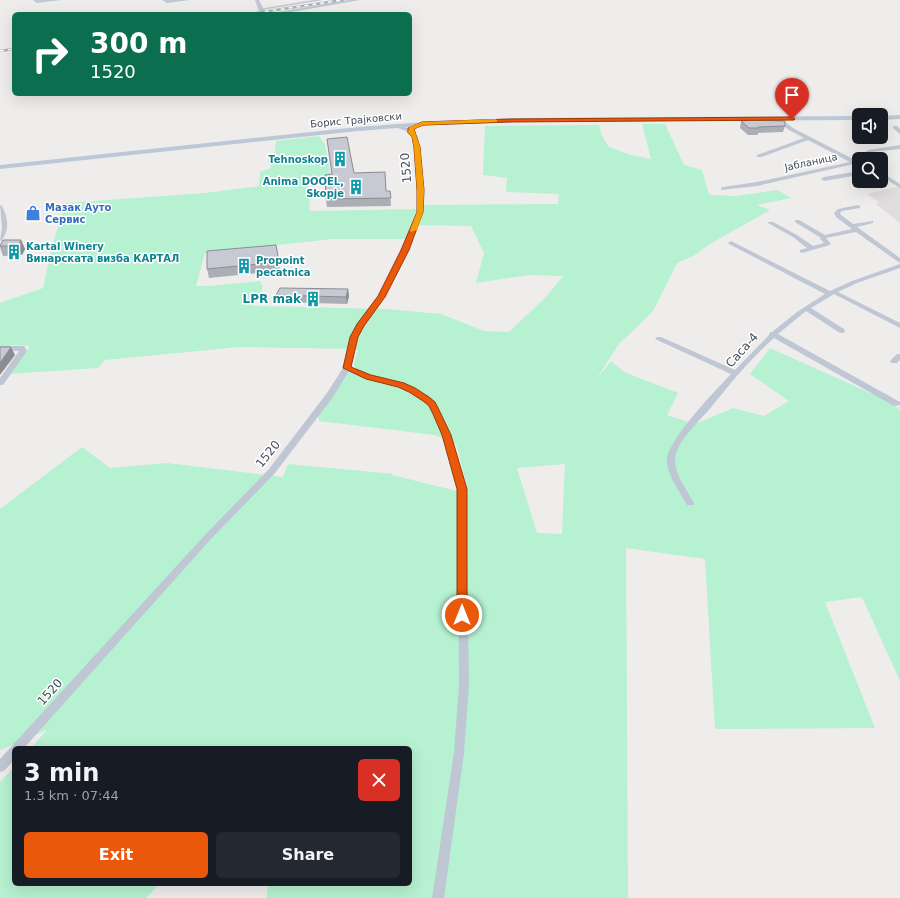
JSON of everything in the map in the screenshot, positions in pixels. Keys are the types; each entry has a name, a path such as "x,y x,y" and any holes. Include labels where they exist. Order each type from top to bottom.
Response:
{"main road":[{"name":"Борис Трајковски","path":"0,167 422,124 529,120 852,118"},
{"path":"888,118 900,118"}],"street":[{"path":"35,0 37,2 59,0"},
{"path":"164,0 167,2 188,0"},
{"path":"257,0 262,11 321,0"},
{"path":"283,12 358,0"},
{"path":"778,119 791,129 852,160"},
{"path":"397,126 411,133 411,128 422,124"},
{"path":"895,127 900,132"},
{"name":"1520","path":"19,746 207,538 272,471 330,395 347,368 354,337 360,326 382,297 418,222 420,212 420,182 417,147 415,137 411,133"},
{"path":"759,156 809,138"},
{"name":"Јабланица","path":"869,152 900,148"},
{"name":"Јабланица","path":"723,189 756,184 852,164"},
{"path":"824,179 852,174"},
{"path":"888,178 898,183"},
{"path":"0,207 5,227 4,234 0,239"},
{"path":"858,207 840,210 837,213 838,216 900,261"},
{"path":"797,221 824,237 823,239 828,244 802,251"},
{"path":"824,237 871,222"},
{"path":"771,223 795,236 812,248"},
{"path":"730,243 900,326"},
{"name":"Саса-4","path":"690,503 672,467 671,458 673,451 696,420 746,360 772,334 794,316 832,293 900,266"},
{"path":"807,309 842,331"},
{"path":"772,334 897,404"},
{"path":"659,339 736,373"},
{"path":"0,348 17,347 23,349 0,383"},
{"path":"347,368 369,377 401,385 419,394 432,404 447,435 462,489 462,615 464,685 459,753 438,898"},
{"path":"0,768 12,754"}],"shaded area":[{"path":"900,186 900,223 876,204 879,202 867,194"}],"green space":[{"path":"642,124 665,124 684,165 702,170 709,195 736,196 777,190 791,198 757,205 770,210 708,245 695,255 677,263 653,311 618,345 596,380 611,361 624,372 678,393 667,415 695,424 733,408 764,416 789,401 750,374 770,348 890,402 900,410 900,681 862,597 825,602 875,728 715,729 705,559 626,548 628,898 267,898 268,886 412,886 412,746 33,746 47,730 0,750 0,509 82,447 110,468 167,463 283,477 288,464 394,474 392,475 469,494 456,444 435,435 319,421 317,410 343,372 355,368 354,364 358,349 240,347 105,360 98,368 9,374 30,346 13,345 0,347 0,303 43,288 51,251 65,203 205,193 259,186 260,172 271,168 268,161 274,157 276,141 319,136 325,144 331,179 308,179 310,211 418,209 426,205 558,204 559,194 506,192 507,178 483,175 485,126 599,125 602,136 609,147 631,155 651,159","holes":["414,225 471,226 484,253 476,283 529,275 563,276 547,296 509,332 484,331 441,314 387,309 253,306 263,287 260,281 196,286 205,253 332,239 409,239","565,464 562,534 537,533 517,468"]},
{"path":"12,769 12,886 157,886 146,898 0,898 0,782"}],"building":[{"path":"741,121 785,121 785,126 749,128"},
{"path":"347,137 354,173 385,172 386,191 390,191 391,198 326,199 325,175 332,174 327,139"},
{"path":"3,240 21,240 18,246 0,246"},
{"path":"276,245 279,262 207,269 207,251"},
{"path":"280,288 348,289 346,297 276,295"},
{"path":"0,347 11,347 0,363"}],"railway":[{"path":"262,12 343,0"},
{"path":"0,51 12,49"}],"slow traffic":[{"path":"414,230 418,222 421,201 417,147 415,137 410,131 411,128 422,124 495,121"}],"place":[{"name":"Tehnoskop","path":"340,159"},
{"name":"Anima DOOEL, Skopje","path":"356,187"},
{"name":"Мазак Ауто Сервис","path":"33,213"},
{"name":"Kartal Winery Винарската визба КАРТАЛ","path":"14,252"},
{"name":"Propoint pecatnica","path":"244,266"},
{"name":"LPR mak","path":"313,299"}],"route":[{"path":"462,615 462,489 447,435 432,404 419,394 401,385 356,373 347,368 354,337 360,326 382,297 418,222 421,201 417,147 415,137 410,131 411,128 422,124 509,120 792,119"}]}
